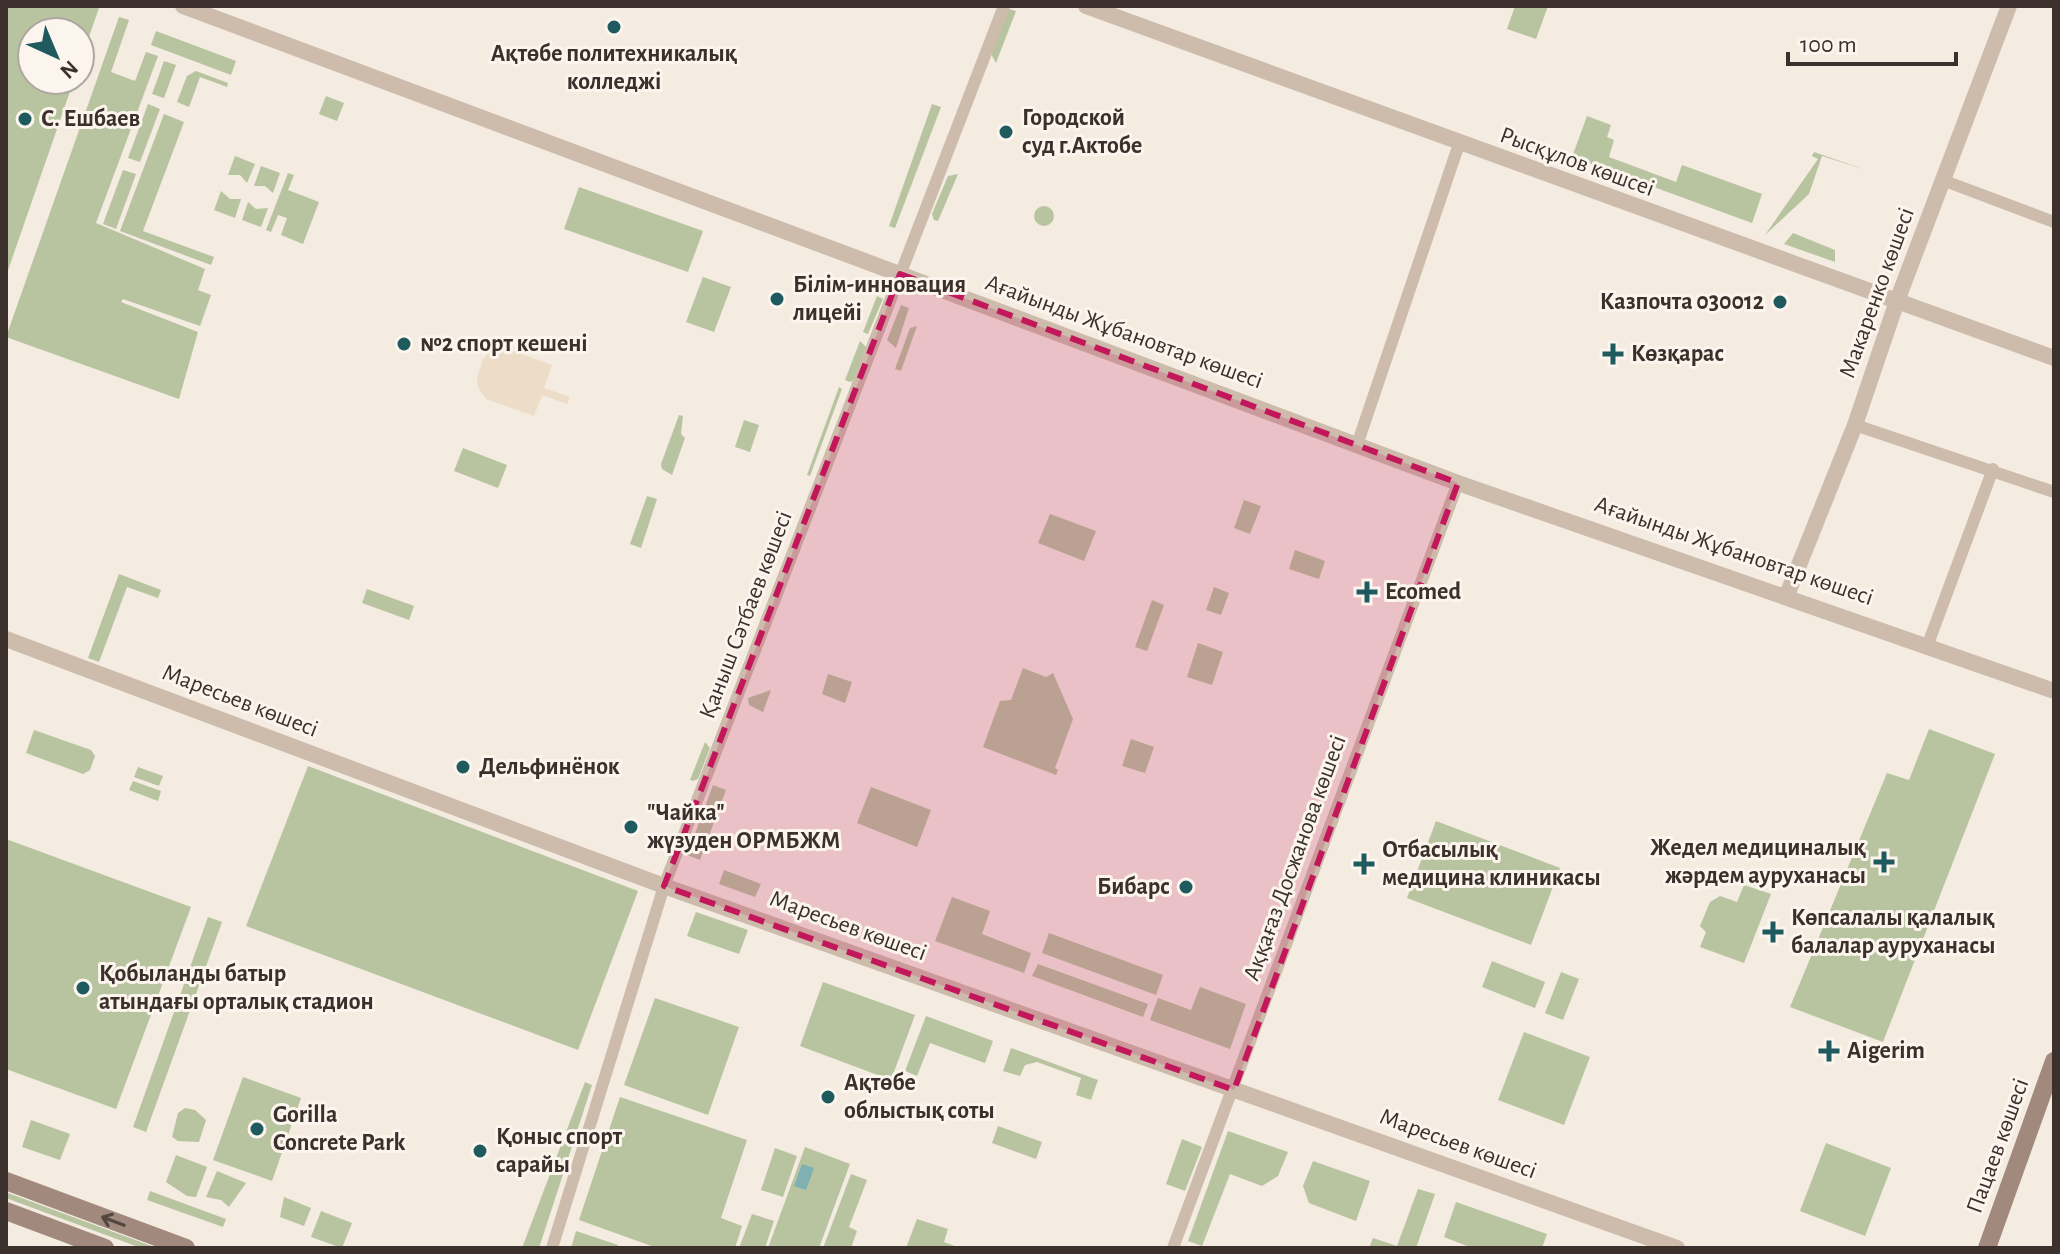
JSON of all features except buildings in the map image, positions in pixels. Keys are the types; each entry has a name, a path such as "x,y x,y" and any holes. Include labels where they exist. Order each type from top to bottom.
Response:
{"main road":[{"name":"Пацаев көшесі","path":"1987,1248 2054,1061"},
{"path":"6,1181 186,1248"},
{"path":"6,1211 105,1248"}],"street":[{"name":"Ағайынды Жұбановтар көшесі","path":"183,6 1458,483 2053,686"},
{"name":"Қаныш Сәтбаев көшесі","path":"552,1248 664,886 1004,6"},
{"name":"Рысқұлов көшсеі","path":"1086,6 2054,358"},
{"name":"Макаренко көшесі","path":"1787,595 1855,425 1897,301 2009,6"},
{"path":"1357,445 1459,144"},
{"path":"1945,181 2054,222"},
{"path":"1855,425 2054,492"},
{"path":"1928,644 1993,469"},
{"name":"Аққағаз Досжанова көшесі","path":"1173,1248 1458,483"},
{"name":"Маресьев көшесі","path":"6,639 664,886 1677,1248"}],"highlighted area":[{"path":"900,274 1458,483 1234,1090 664,886"}],"green space":[{"path":"6,6 99,8 96,17 16,16 16,96 68,96 6,276"},
{"path":"1515,6 1548,6 1536,39 1507,29"},
{"path":"1009,9 1016,11 996,63 991,54"},
{"path":"119,17 129,20 111,72 135,81 146,52 158,56 96,223 205,269 198,290 211,295 200,326 123,299 121,302 198,332 179,399 6,337 91,96 96,96 96,82"},
{"path":"156,31 236,61 231,75 151,45"},
{"path":"164,61 176,65 164,98 152,94"},
{"path":"196,71 228,83 227,87 200,77 189,107 177,102 187,76"},
{"path":"326,96 344,103 337,121 319,114"},
{"path":"148,104 160,109 140,162 128,158"},
{"path":"932,104 941,107 895,228 889,226"},
{"path":"164,114 184,122 143,231 214,257 211,265 120,231"},
{"path":"1587,116 1611,125 1607,137 1614,140 1609,157 1676,182 1682,165 1762,194 1752,223 1572,157"},
{"path":"1814,152 1866,170 1822,156 1809,194 1765,235 1818,159 1812,156"},
{"path":"235,156 255,164 247,183 240,175 228,175"},
{"path":"261,166 280,173 273,193 265,186 254,186"},
{"path":"123,170 136,174 116,229 103,224"},
{"path":"288,173 294,175 288,190 319,202 303,244 281,235 287,218 278,215 271,232 266,230"},
{"path":"958,174 938,221 934,220 932,214 948,176"},
{"path":"579,187 703,231 688,272 564,229"},
{"path":"221,191 230,199 241,199 235,218 214,210"},
{"path":"248,202 256,209 268,208 261,227 242,220"},
{"path":"1044,206 1051,209 1054,216 1051,223 1044,226 1037,223 1034,216 1037,209"},
{"path":"1793,233 1835,250 1835,262 1784,244"},
{"path":"703,277 731,287 714,332 686,322"},
{"path":"877,296 883,299 868,334 863,332"},
{"path":"901,305 909,308 896,348 887,340"},
{"path":"917,326 901,371 895,369 910,328"},
{"path":"860,341 866,347 854,380 850,382 845,380"},
{"path":"839,387 842,389 810,476 807,475"},
{"path":"679,415 683,416 681,434 685,438 672,475 662,469 661,464"},
{"path":"744,420 759,425 750,452 735,447"},
{"path":"463,448 507,465 498,488 454,471"},
{"path":"647,496 657,499 641,548 630,544"},
{"path":"1244,500 1261,506 1250,534 1234,528"},
{"path":"1050,514 1096,531 1084,561 1038,543"},
{"path":"1295,550 1325,561 1319,579 1289,569"},
{"path":"119,574 161,590 158,598 127,587 99,662 88,658"},
{"path":"1214,587 1229,593 1221,615 1206,610"},
{"path":"367,589 414,606 409,620 362,603"},
{"path":"1152,600 1164,605 1147,651 1135,647"},
{"path":"1198,643 1223,652 1212,685 1187,677"},
{"path":"1023,668 1046,677 1053,673 1073,719 1055,768 1058,770 1056,775 983,747 1000,701 1011,700"},
{"path":"828,674 852,682 845,703 822,694"},
{"path":"771,690 763,712 749,705 748,698"},
{"path":"1929,729 1995,754 1883,1042 1790,1007 1887,773 1909,780"},
{"path":"34,730 91,750 95,756 90,770 83,774 26,753"},
{"path":"1131,739 1154,747 1145,773 1122,766"},
{"path":"705,742 710,748 698,779 690,780"},
{"path":"308,766 638,891 578,1050 246,926"},
{"path":"138,767 163,776 159,786 134,777"},
{"path":"133,781 161,791 158,801 129,790"},
{"path":"713,785 726,790 700,860 687,855"},
{"path":"871,787 931,810 917,847 857,823"},
{"path":"1436,821 1560,868 1531,945 1407,898"},
{"name":"Қобыланды батыр атындағы орталық стадион","path":"6,839 191,907 116,1109 6,1069"},
{"path":"724,870 761,884 755,897 719,884"},
{"path":"1744,885 1771,894 1744,963 1700,947 1706,932 1700,926 1710,902 1720,896 1737,902"},
{"path":"952,897 990,911 982,934 1031,953 1024,973 935,941"},
{"path":"696,912 748,930 739,954 687,936"},
{"path":"208,917 222,922 146,1132 133,1127"},
{"path":"1049,933 1163,975 1156,995 1042,953"},
{"path":"1492,961 1545,982 1535,1008 1482,987"},
{"path":"1038,964 1148,1004 1143,1017 1032,976"},
{"path":"1561,972 1579,979 1563,1020 1545,1013"},
{"path":"823,982 915,1015 891,1080 800,1046"},
{"path":"1200,987 1246,1004 1230,1049 1150,1020 1158,998 1191,1010"},
{"path":"655,998 739,1027 708,1115 624,1085"},
{"path":"926,1016 993,1041 985,1063 930,1043 917,1076 905,1071"},
{"path":"1524,1032 1590,1057 1564,1125 1498,1100"},
{"path":"1011,1048 1098,1080 1091,1100 1076,1095 1081,1078 1037,1062 1025,1065 1020,1076 1003,1071"},
{"name":"Gorilla Concrete Park","path":"243,1077 301,1098 272,1181 213,1160"},
{"path":"585,1082 592,1085 539,1248 522,1248"},
{"path":"620,1097 747,1140 721,1218 742,1226 735,1248 657,1248 579,1220"},
{"path":"185,1108 195,1110 206,1120 199,1142 178,1141 172,1137 178,1113"},
{"path":"31,1120 70,1134 60,1160 22,1147"},
{"path":"998,1126 1042,1142 1036,1159 992,1143"},
{"path":"1228,1131 1288,1152 1278,1176 1262,1186 1230,1174 1202,1246 1188,1241"},
{"path":"1182,1139 1202,1147 1185,1191 1166,1184"},
{"path":"1826,1143 1891,1168 1865,1236 1800,1211"},
{"path":"805,1147 850,1164 819,1248 768,1248"},
{"path":"775,1148 797,1156 783,1197 761,1190"},
{"path":"176,1155 207,1167 196,1197 187,1196 166,1182"},
{"path":"1313,1161 1370,1181 1356,1221 1309,1203 1303,1186"},
{"path":"217,1171 246,1183 229,1207 221,1200 206,1197"},
{"path":"851,1174 867,1180 849,1227 857,1231 851,1248 823,1248"},
{"path":"1418,1189 1435,1194 1416,1248 1369,1248 1373,1238 1397,1246"},
{"path":"150,1191 226,1219 223,1227 147,1200"},
{"path":"8,1193 157,1248 141,1248 6,1198"},
{"path":"284,1197 311,1208 304,1226 280,1217"},
{"path":"1456,1202 1547,1234 1542,1248 1472,1248 1444,1237"},
{"path":"321,1211 352,1223 342,1248 311,1237"},
{"path":"752,1214 774,1221 765,1248 739,1248"},
{"path":"917,1219 948,1229 944,1242 960,1248 906,1248"},
{"path":"576,1231 618,1245 617,1248 571,1248"}],"shaded area":[{"path":"505,348 552,365 544,388 570,397 567,404 542,395 534,416 486,399 478,387 477,377 483,360 489,352"}],"water":[{"path":"802,1164 814,1168 806,1190 794,1186"}],"place":[{"name":"Ақтөбе политехникалық колледжі","path":"614,27"},
{"name":"С. Ешбаев","path":"25,119"},
{"name":"Городской суд г.Актобе","path":"1006,132"},
{"name":"Білім-инновация лицейі","path":"777,299"},
{"name":"Казпочта 030012","path":"1780,302"},
{"name":"№2 спорт кешені","path":"404,344"},
{"name":"Көзқарас","path":"1613,354"},
{"name":"Ecomed","path":"1367,592"},
{"name":"Дельфинёнок","path":"463,767"},
{"name":"\"Чайка\" жүзуден ОРМБЖМ","path":"631,827"},
{"name":"Жедел медициналық жәрдем ауруханасы","path":"1884,862"},
{"name":"Отбасылық медицина клиникасы","path":"1364,864"},
{"name":"Бибарс","path":"1186,887"},
{"name":"Көпсалалы қалалық балалар ауруханасы","path":"1773,932"},
{"name":"Қобыланды батыр атындағы орталық стадион","path":"83,988"},
{"name":"Aigerim","path":"1829,1051"},
{"name":"Ақтөбе облыстық соты","path":"828,1097"},
{"name":"Gorilla Concrete Park","path":"257,1129"},
{"name":"Қоныс спорт сарайы","path":"480,1151"}]}
